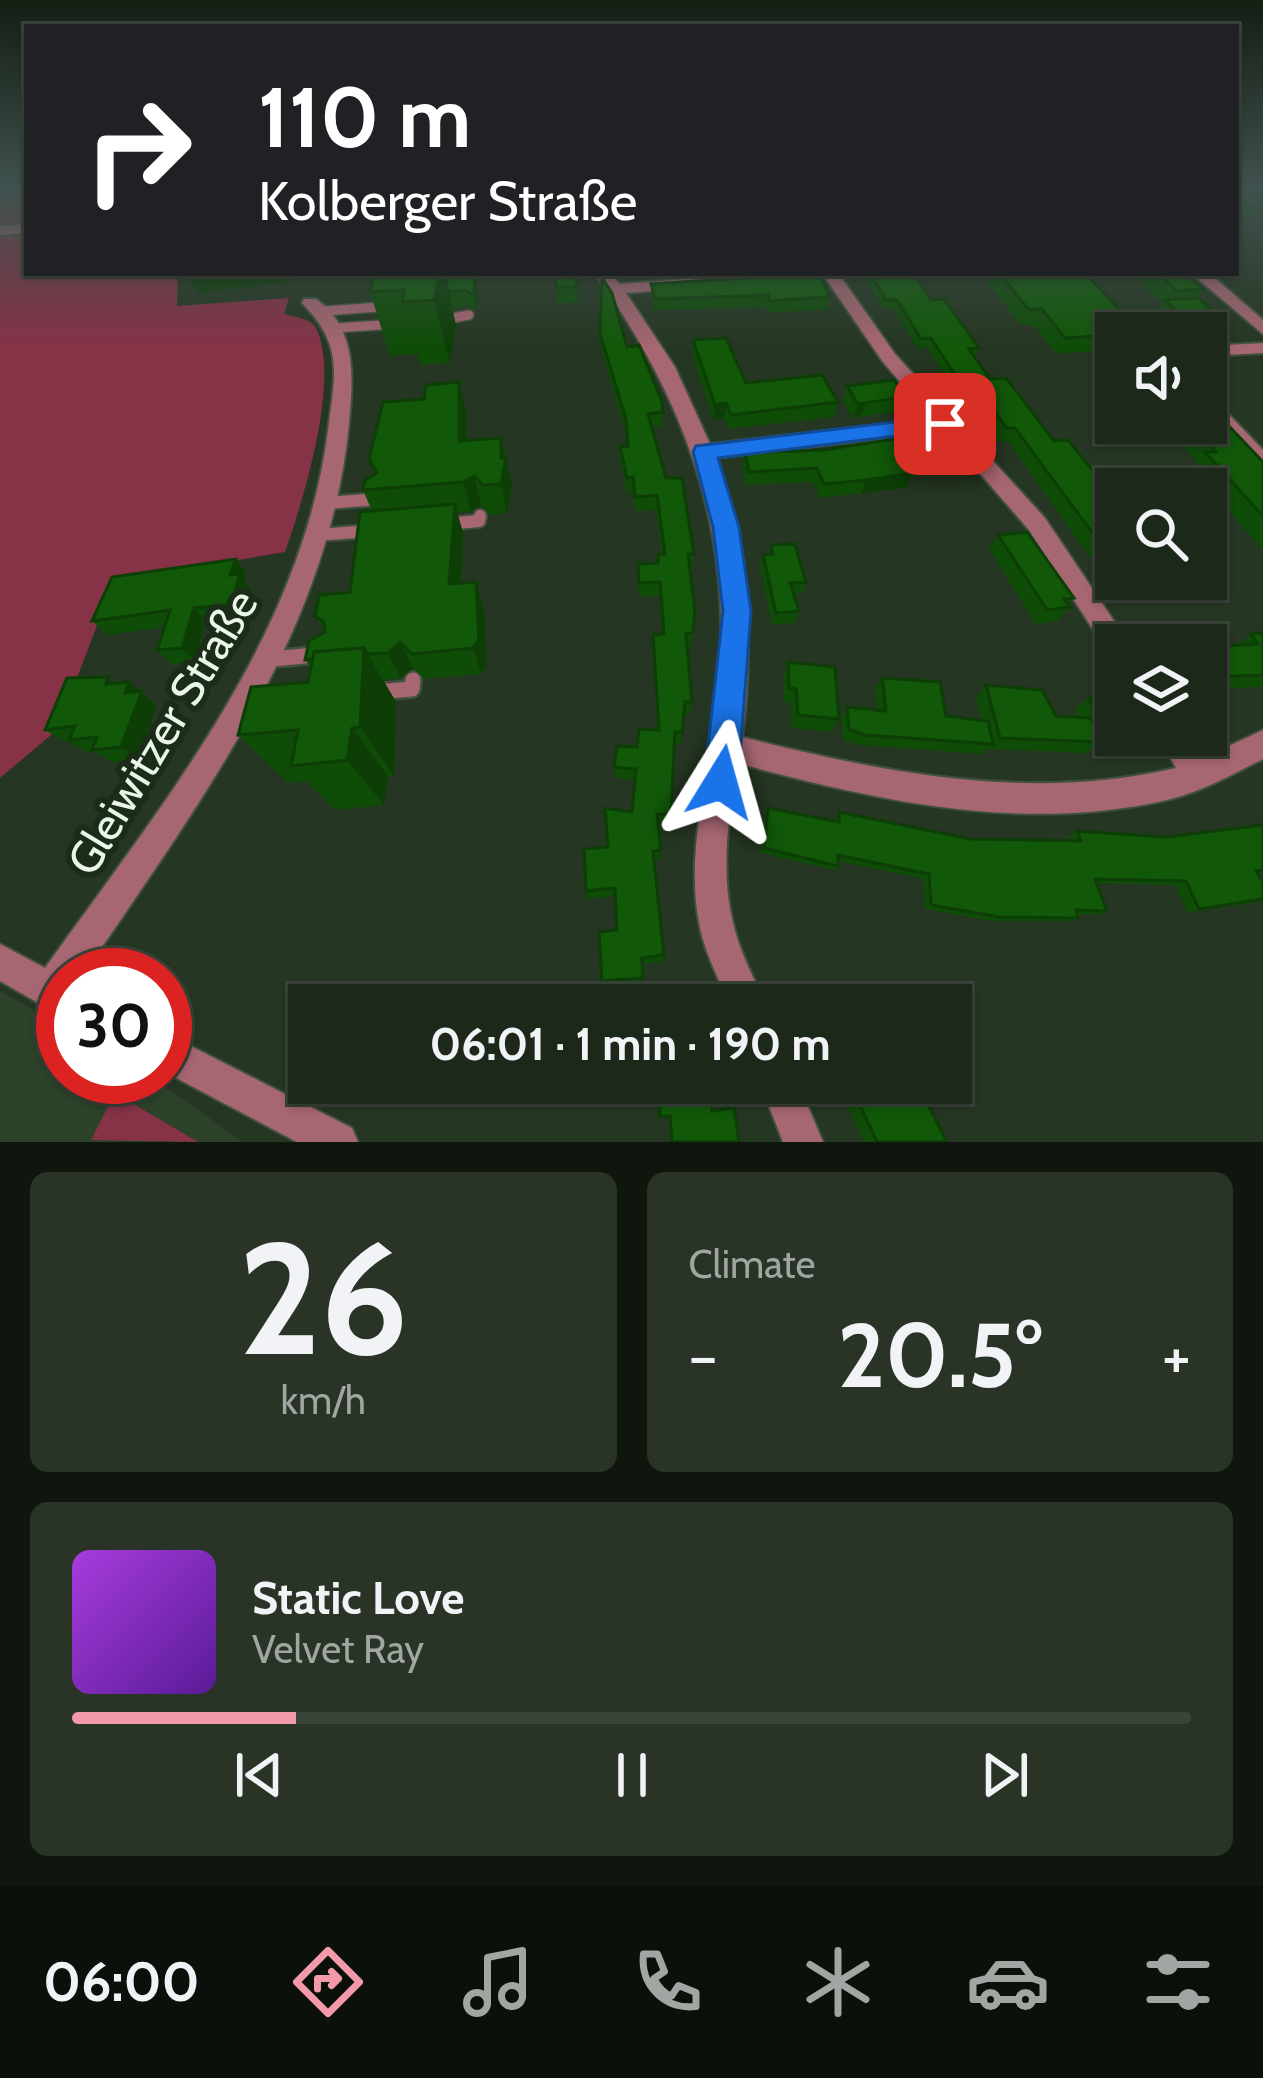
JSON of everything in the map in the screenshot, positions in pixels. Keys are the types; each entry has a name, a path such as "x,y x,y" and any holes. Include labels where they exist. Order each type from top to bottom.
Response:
{"street":[{"path":"609,281 767,276"},
{"path":"831,276 858,318 945,424 1036,524 1103,624"},
{"path":"1202,276 1263,329"},
{"path":"609,281 664,362 704,452 726,527 737,611 727,747 708,852 716,927 739,984"},
{"name":"Gleiwitzer Straße","path":"88,948 249,704 316,536 341,422 343,365 323,314"},
{"path":"1227,350 1263,348"},
{"path":"704,452 945,424"},
{"path":"1227,424 1263,463"},
{"path":"727,747 958,797 1036,800 1143,789 1197,775 1263,744"},
{"path":"1185,756 1197,775"},
{"path":"0,961 36,984"},
{"path":"192,1066 338,1142"},
{"path":"788,1104 803,1142"}],"lane":[{"path":"323,314 379,307"},
{"path":"323,314 402,323"},
{"path":"424,322 469,315"},
{"path":"326,503 379,499"},
{"path":"433,525 479,521 480,516"},
{"path":"316,536 386,529"},
{"path":"263,660 330,654"},
{"path":"347,695 412,689 413,680"}],"shaded area":[{"path":"0,241 24,241 24,276 178,276 177,306 289,298 284,314 307,320 317,330 324,379 316,441 285,552 114,581 57,730 0,778"},
{"path":"0,991 36,1011 36,1104 189,1104 243,1142 0,1142"},
{"path":"109,1104 134,1104 198,1142 91,1140"}],"building":[{"path":"373,276 439,276 434,300 402,302 404,290 370,292"},
{"path":"445,276 475,276 474,295 465,290 448,292"},
{"path":"555,276 575,276 577,286 557,288"},
{"path":"821,276 829,297 655,299 651,284"},
{"path":"872,276 915,276 931,300 944,299 979,348 969,349 990,379 960,383 931,338 921,339 897,300 886,300"},
{"path":"1001,276 1088,276 1122,312 1095,312 1095,336 1065,338 1042,309 1029,310"},
{"path":"1161,276 1188,276 1203,289 1177,291"},
{"path":"602,278 612,293 627,347 639,345 662,402 663,412 648,414 666,478 682,478 694,554 688,554 695,610 693,633 686,634 692,702 685,702 682,732 675,732 671,815 657,814 661,850 653,851 664,955 642,958 643,978 602,981 599,932 617,930 615,888 586,891 584,849 608,847 605,808 632,812 636,769 614,767 617,746 637,747 639,729 659,730 653,635 664,634 660,582 639,583 638,564 658,563 658,554 665,554 657,495 635,497 633,477 627,478 620,447 628,446 626,419 600,334"},
{"path":"1198,298 1214,312 1178,312 1165,300"},
{"path":"726,338 746,383 822,375 838,402 731,415 726,403 715,405 693,340"},
{"path":"1006,378 1054,441 1068,440 1095,473 1095,537 1015,428 1006,428 975,380"},
{"path":"894,380 907,397 858,404 847,386"},
{"path":"459,382 459,441 501,438 501,458 506,458 501,484 483,485 474,476 463,482 363,490 365,480 377,473 369,459 383,402 424,399 426,385"},
{"path":"1227,424 1263,462 1263,516 1227,476 1227,468 1220,468 1205,452 1216,452 1209,444 1227,444"},
{"path":"947,431 963,454 908,464 913,473 866,480 824,484 817,468 749,472 745,453 823,450"},
{"path":"455,504 449,584 476,582 479,640 473,648 412,654 400,642 388,653 368,654 364,648 314,652 313,659 305,660 309,641 325,632 324,622 315,616 319,595 350,592 360,512"},
{"path":"1027,532 1074,598 1064,599 1070,607 1047,610 998,535"},
{"path":"795,544 806,582 790,583 799,611 776,613 763,555 773,554 771,545"},
{"path":"236,559 230,575 240,574 231,605 194,608 182,648 157,650 170,610 92,621 112,577"},
{"path":"1263,633 1263,675 1227,676 1227,646 1258,644 1251,634"},
{"path":"364,648 360,727 352,728 347,760 291,766 298,730 238,735 251,687 308,682 314,652"},
{"path":"788,662 835,667 839,719 798,715 796,689 789,688"},
{"path":"108,677 106,684 129,682 125,693 142,691 121,747 92,750 97,737 69,740 75,726 45,730 67,678"},
{"path":"882,678 940,682 946,716 988,721 993,744 865,735 849,729 847,707 886,711"},
{"path":"986,685 1042,690 1056,716 1091,718 1095,729 1095,742 1000,738"},
{"path":"768,808 839,822 839,812 971,839 1081,841 1077,831 1166,837 1263,825 1263,870 1256,871 1263,882 1263,899 1199,909 1186,881 1095,879 1107,911 1076,910 1078,918 999,917 931,905 929,874 838,855 838,866 764,848"},
{"path":"659,1104 711,1104 712,1111 734,1108 739,1142 672,1142 670,1116 660,1117"},
{"path":"860,1104 928,1104 947,1142 877,1142"}],"route":[{"path":"721,782 737,611 726,527 704,452 945,424"}]}
